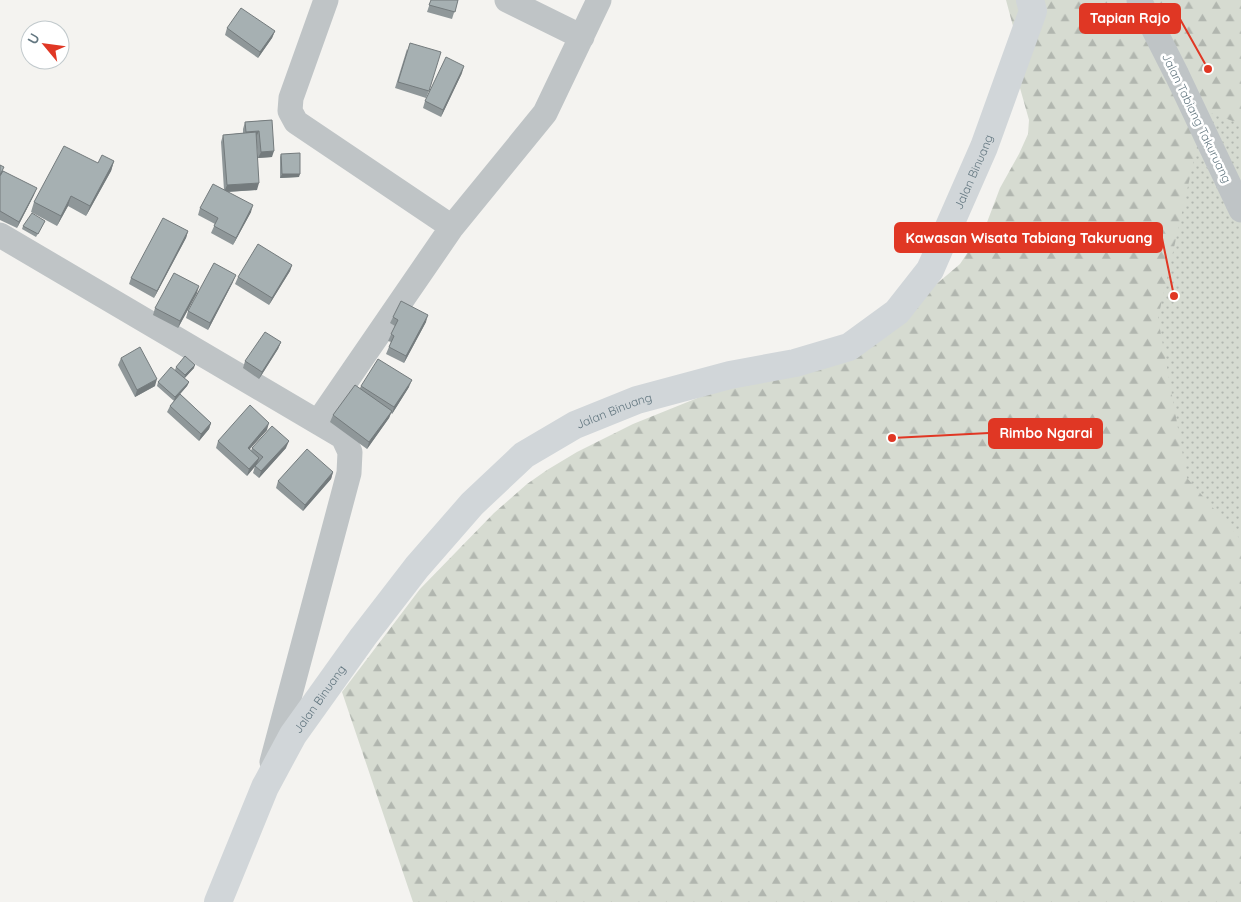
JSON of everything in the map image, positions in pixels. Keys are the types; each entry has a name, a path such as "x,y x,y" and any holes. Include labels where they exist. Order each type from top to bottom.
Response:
{"main road":[{"name":"Jalan Binuang","path":"218,902 265,788 293,735 363,637 417,567 472,504 524,455 574,425 637,400 730,375 795,364 849,347 897,312 930,270 984,147 1033,11 1030,0"}],"street":[{"path":"326,0 291,98 290,111 296,122 452,227"},
{"path":"507,0 582,37"},
{"path":"318,422 452,227 545,114 600,0"},
{"name":"Jalan Tabiang Takuruang","path":"1139,0 1241,210"},
{"path":"0,235 318,422 342,437 350,452 349,473 265,788"}],"green space":[{"path":"1006,0 1241,0 1241,124 1205,111 1158,318 1187,478 1241,540 1241,902 413,902 342,692 420,589 494,513 527,484 547,470 577,452 633,424 757,374 834,347 933,287 960,264 986,225 1000,188 1028,134 1029,120 1020,88 1017,41"},
{"path":"1241,0 1241,733 1139,608 1160,199"}],"building":[{"path":"431,0 458,0 455,12 429,5"},
{"path":"241,8 275,31 260,52 227,28"},
{"path":"410,43 441,52 429,91 398,82"},
{"path":"446,57 464,66 443,110 425,101"},
{"path":"272,120 274,151 261,152 259,131 246,132 245,122"},
{"path":"256,132 259,183 227,185 223,135"},
{"path":"64,146 98,163 102,155 114,161 90,206 71,196 61,216 34,202"},
{"path":"300,153 300,174 282,174 281,154"},
{"path":"0,165 4,167 0,175"},
{"path":"3,171 37,188 19,222 0,211 0,176"},
{"path":"213,184 253,205 236,238 214,226 218,218 200,208"},
{"path":"32,213 45,221 38,234 23,226"},
{"path":"163,218 188,231 157,291 131,278"},
{"path":"258,244 292,265 272,298 238,277"},
{"path":"214,263 236,275 210,323 188,311"},
{"path":"174,273 199,286 180,321 155,308"},
{"path":"401,301 428,315 406,356 389,347 394,336 391,334 398,320 393,317"},
{"path":"265,332 281,342 262,372 245,361"},
{"path":"140,347 157,379 137,390 121,358"},
{"path":"185,356 195,365 185,375 176,367"},
{"path":"378,359 412,380 394,407 361,386"},
{"path":"171,367 189,382 175,397 158,382"},
{"path":"355,385 392,411 369,442 333,415"},
{"path":"180,394 211,423 201,434 170,406"},
{"path":"250,405 269,423 248,448 259,458 249,469 218,441"},
{"path":"272,426 289,441 261,471 255,466 263,457 252,448"},
{"path":"307,449 333,472 305,505 278,481"}],"place":[{"name":"Tapian Rajo","path":"1208,69"},
{"name":"Kawasan Wisata Tabiang Takuruang","path":"1174,296"},
{"name":"Rimbo Ngarai","path":"892,438"}]}
